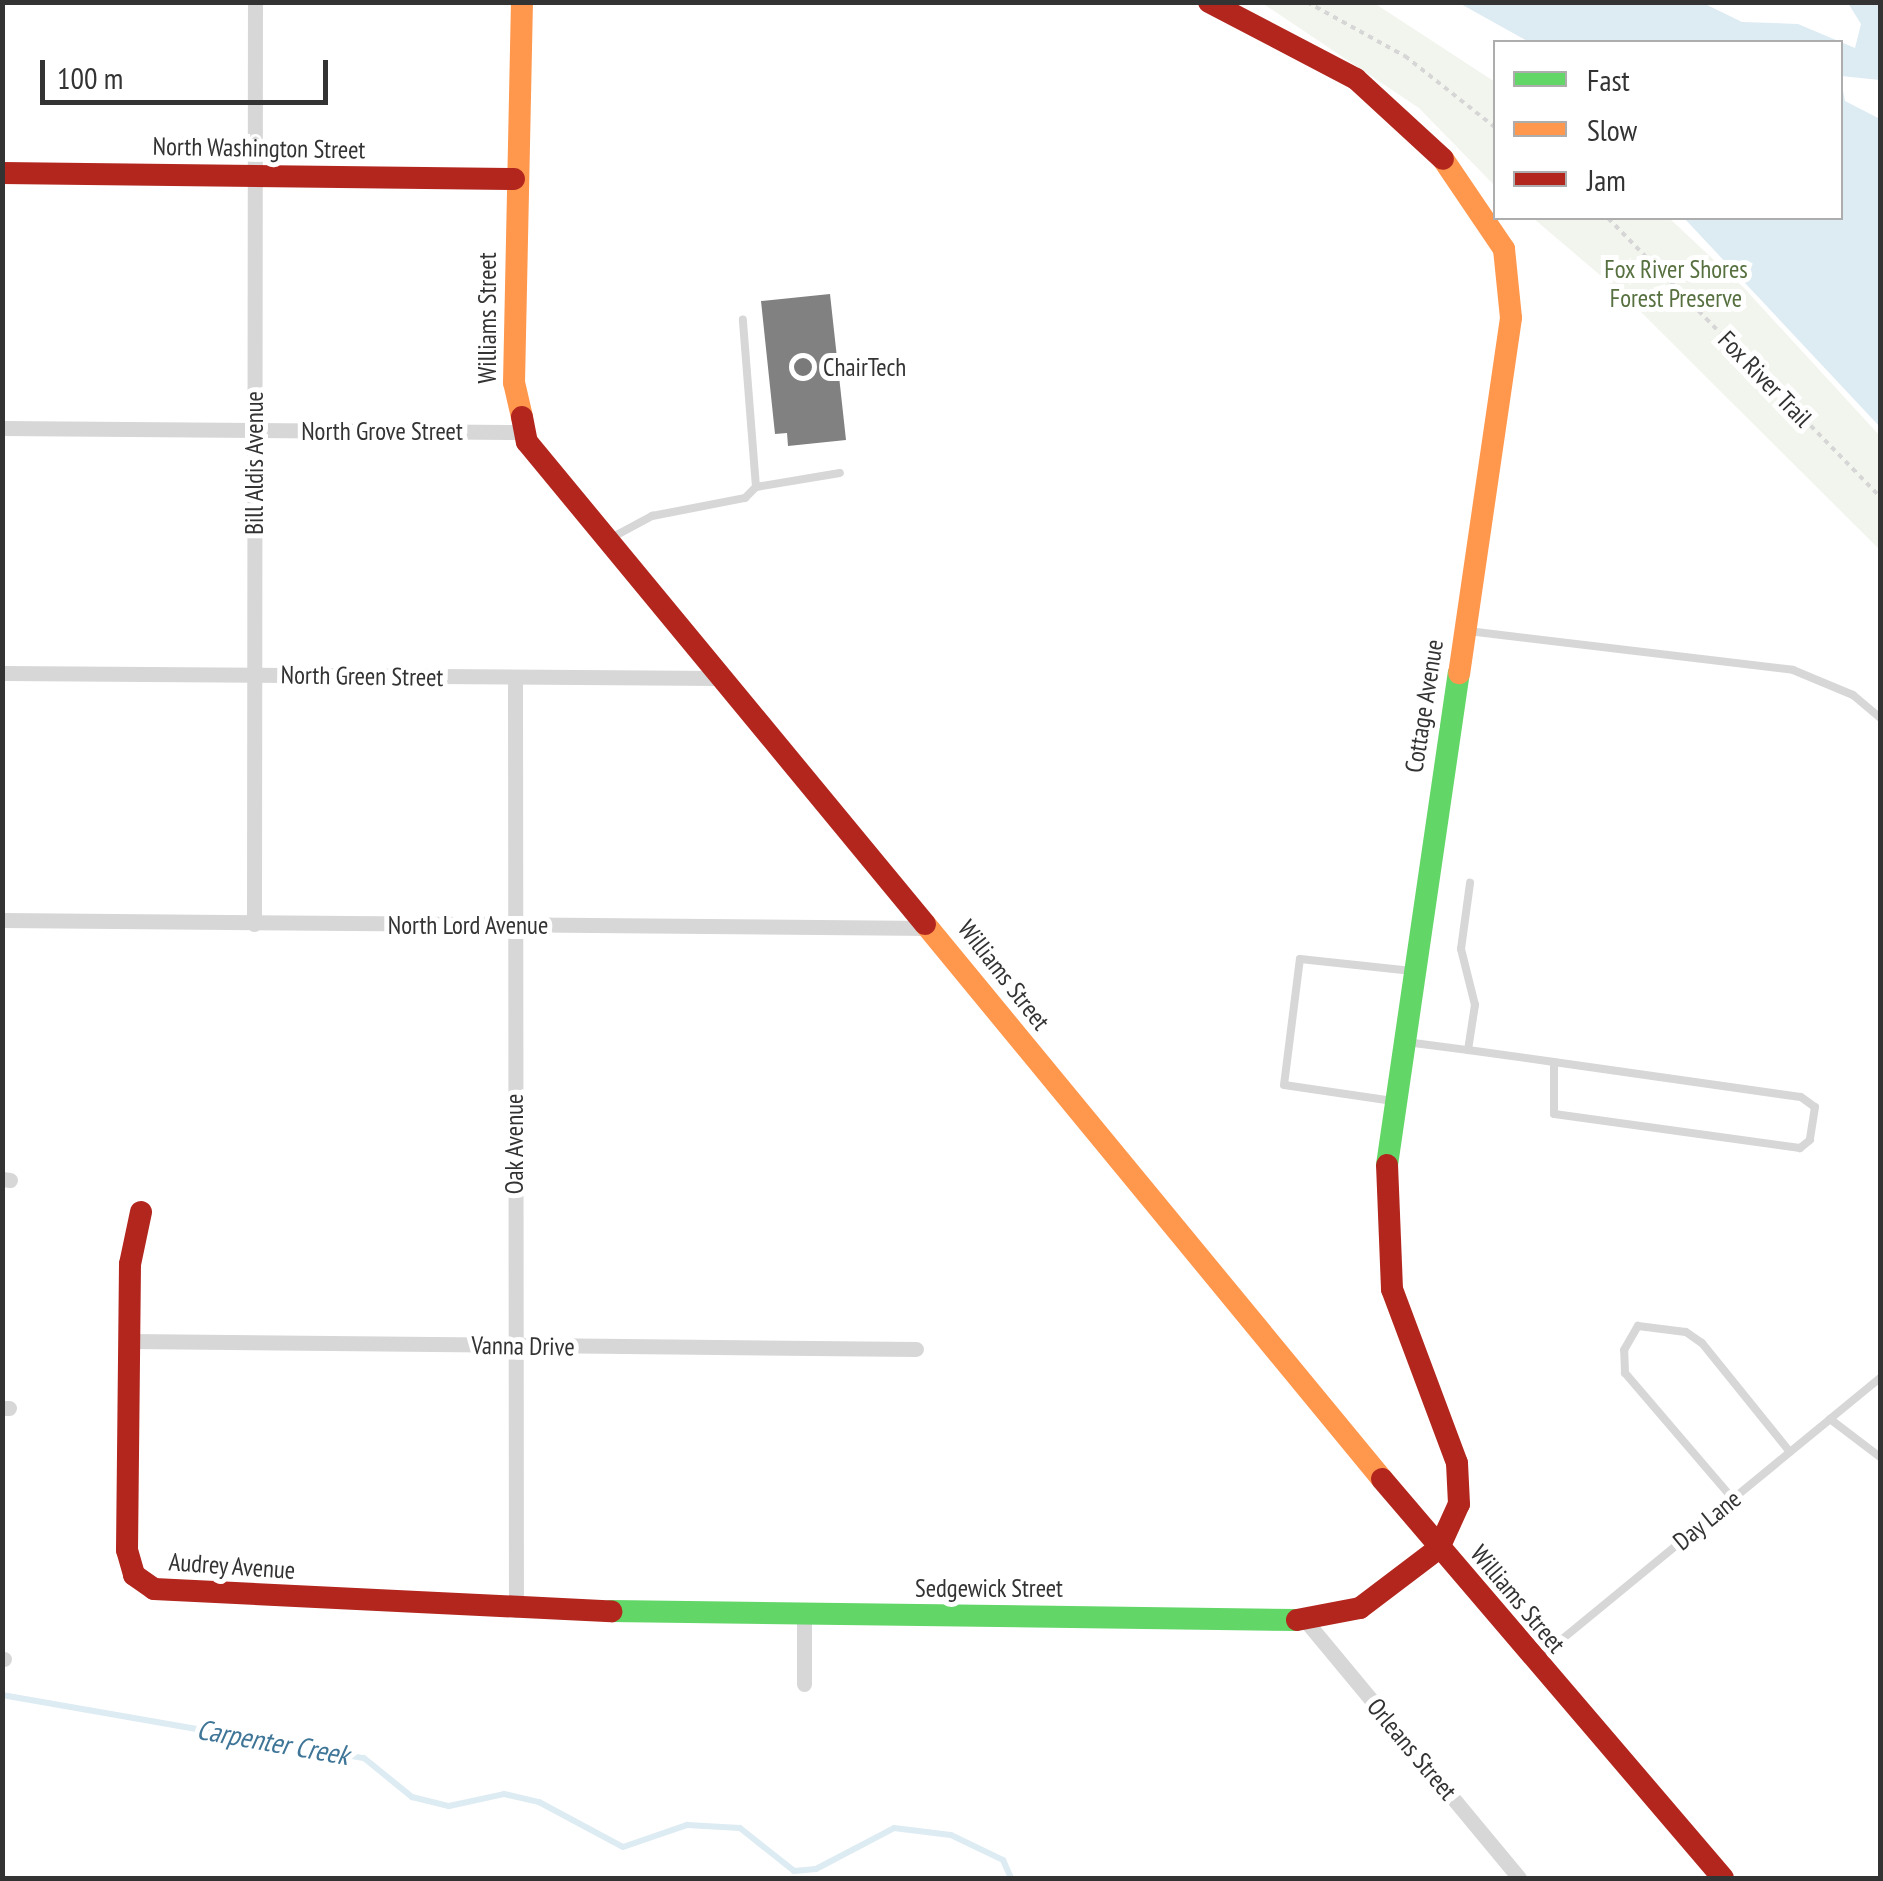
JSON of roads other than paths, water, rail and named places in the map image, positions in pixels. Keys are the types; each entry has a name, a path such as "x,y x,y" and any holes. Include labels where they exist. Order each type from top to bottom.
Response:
{"street":[{"name":"Bill Aldis Avenue","path":"254,924 255,2"},
{"name":"Williams Street","path":"522,2 514,179 514,383 521,432 607,541 933,928 1439,1548 1723,1878"},
{"name":"Cottage Avenue","path":"1209,2 1356,79 1414,125 1464,183 1504,249 1510,318 1392,1102 1384,1202 1392,1288 1458,1462 1459,1504 1439,1548"},
{"name":"North Washington Street","path":"2,172 514,179"},
{"name":"North Grove Street","path":"2,428 521,432"},
{"name":"North Green Street","path":"2,673 721,678"},
{"name":"Oak Avenue","path":"514,678 516,1610"},
{"name":"North Lord Avenue","path":"2,920 933,928"},
{"name":"Audrey Avenue","path":"141,1212 130,1264 127,1558 142,1584 516,1610"},
{"name":"Vanna Drive","path":"129,1341 916,1349"},
{"name":"Sedgewick Street","path":"516,1610 1305,1620 1360,1608 1439,1548"},
{"path":"804,1614 804,1684"},
{"name":"Orleans Street","path":"1305,1620 1520,1878"}],"lane":[{"path":"743,320 756,488"},
{"path":"607,541 652,516 746,498 756,488 840,473"},
{"path":"1464,630 1792,670 1854,695 1880,718"},
{"path":"1468,1050 1475,1005 1461,950 1470,883"},
{"path":"1392,1102 1284,1085 1300,958 1412,971"},
{"path":"1401,1041 1554,1062 1801,1097 1815,1107 1810,1140 1800,1148 1554,1114 1554,1062"},
{"path":"1733,1499 1625,1373 1624,1350 1638,1326 1664,1326 1702,1343 1790,1452"},
{"name":"Day Lane","path":"1534,1662 1880,1378"},
{"path":"1830,1419 1880,1457"}],"waterway":[{"name":"Carpenter Creek","path":"2,1695 364,1758 412,1797 449,1806 504,1794 539,1802 623,1847 687,1825 740,1828 794,1871 816,1869 894,1828 951,1835 1003,1860 1011,1878"}],"place":[{"name":"ChairTech","path":"803,367"}],"park label":[{"name":"Fox River Shores Forest Preserve","path":"1676,284"}]}
